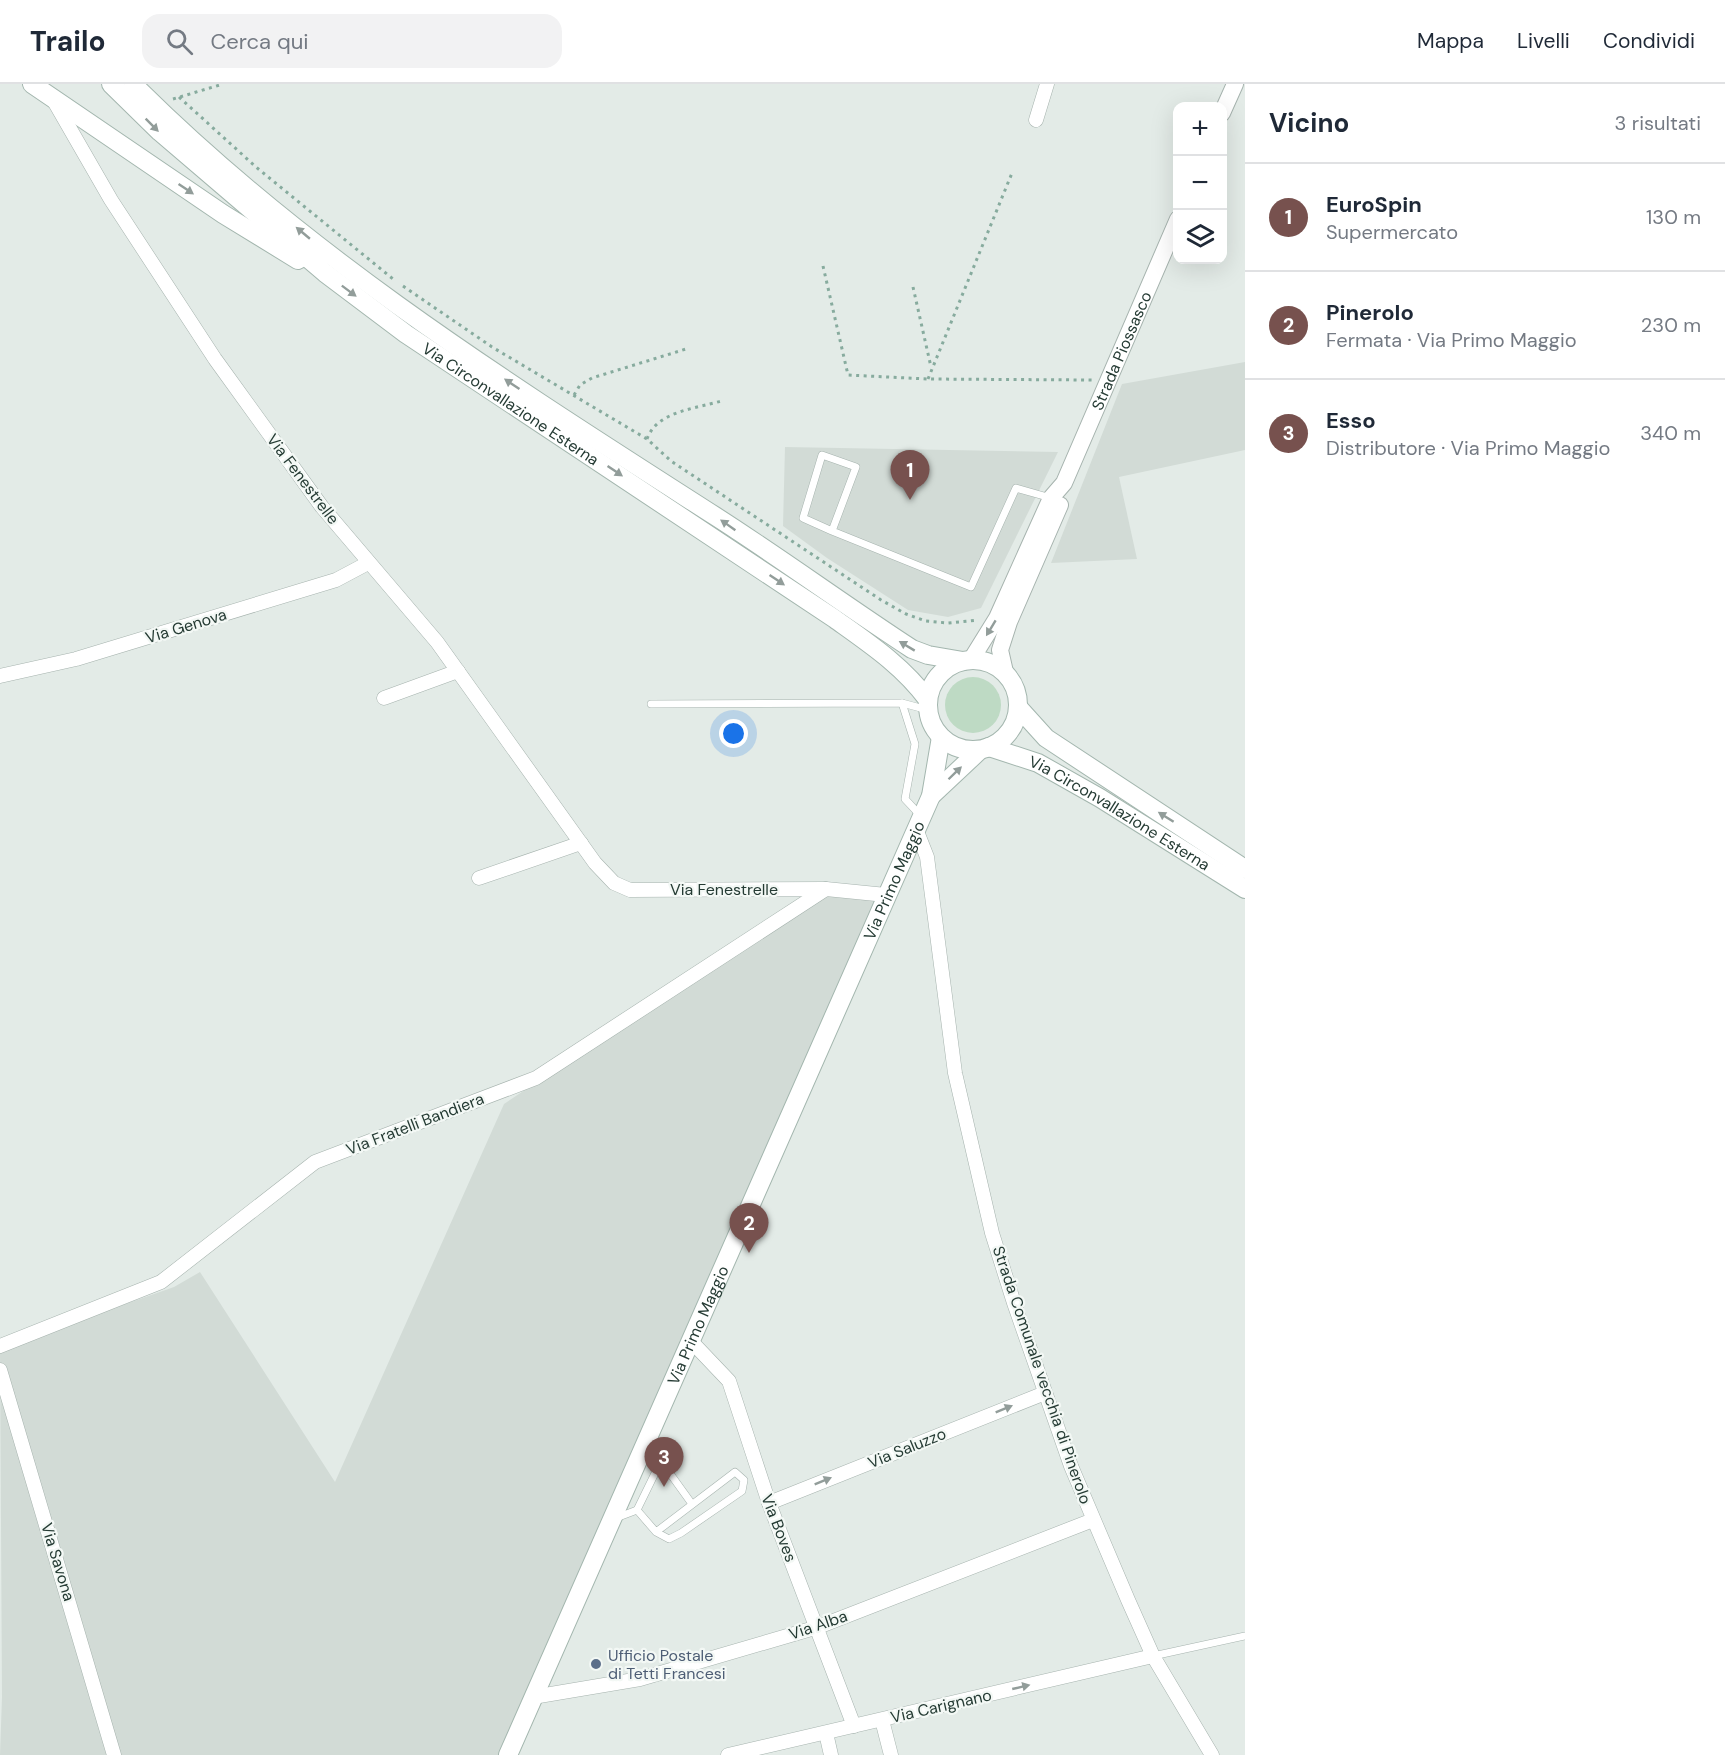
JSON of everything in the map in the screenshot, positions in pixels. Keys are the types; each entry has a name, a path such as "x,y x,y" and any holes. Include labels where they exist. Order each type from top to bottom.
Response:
{"main road":[{"path":"32,84 48,90 282,252 325,273"},
{"name":"Via Circonvallazione Esterna","path":"111,84 160,132 325,273 406,333 835,620 913,679 928,705"},
{"name":"Via Circonvallazione Esterna","path":"133,84 153,104 336,262 415,320 719,519 912,649 928,656 967,660"},
{"path":"967,660 991,663 1005,672 1017,693 1018,707 1015,722 1009,733 984,749 956,747 941,737 932,725 928,705 938,677 946,669 967,660"},
{"name":"Via Circonvallazione Esterna","path":"1018,707 1046,738 1245,869"},
{"name":"Via Primo Maggio","path":"508,1755 931,796 941,737"},
{"name":"Via Circonvallazione Esterna","path":"984,749 1038,763 1100,798 1245,889"},
{"name":"Via Primo Maggio","path":"931,796 984,749"},
{"path":"1215,849 1245,860"}],"street":[{"path":"1036,120 1047,84"},
{"path":"1227,102 1235,84"},
{"name":"Via Fenestrelle","path":"48,90 111,200 215,359 322,507 437,642 595,863 614,883 630,890 826,889 886,895"},
{"name":"Strada Piossasco","path":"967,660 997,618 1051,498 1064,483 1173,231"},
{"name":"Strada Piossasco","path":"1005,672 1000,650 1009,622 1063,499 1064,483"},
{"name":"Via Genova","path":"0,676 76,659 336,580 368,563"},
{"path":"384,698 458,672"},
{"name":"Strada Comunale vecchia di Pinerolo","path":"919,823 927,857 955,1073 992,1233 1045,1393 1094,1520 1153,1656 1212,1755"},
{"path":"479,878 581,843"},
{"name":"Via Fratelli Bandiera","path":"0,1346 161,1282 315,1162 536,1078 826,889"},
{"name":"Via Boves","path":"690,1340 729,1381 769,1503 854,1726"},
{"name":"Via Savona","path":"0,1370 114,1755"},
{"name":"Via Saluzzo","path":"769,1503 1045,1393"},
{"name":"Via Alba","path":"533,1697 640,1680 818,1627 1094,1520"},
{"name":"Via Carignano","path":"728,1755 1153,1656"},
{"path":"882,1720 891,1755"},
{"path":"826,1733 831,1755"}],"lane":[{"path":"832,531 856,467 822,455 803,518 832,531 971,587 1016,488 1051,498"},
{"path":"902,703 915,744 905,799 919,823"},
{"path":"651,704 902,703 928,705"},
{"path":"648,1437 692,1504"},
{"path":"611,1520 637,1510 662,1461"},
{"path":"637,1510 656,1532 669,1539 742,1491 744,1480 735,1472 656,1532"},
{"path":"1153,1656 1245,1636"}],"path":[{"path":"153,104 223,84"},
{"path":"179,98 256,167 398,283 492,347 647,439 671,461 861,587 906,614 926,621 948,623 997,618"},
{"path":"927,379 1012,173"},
{"path":"823,266 848,375 927,379 1109,380"},
{"path":"914,287 932,369"},
{"path":"574,395 580,385 592,378 686,349"},
{"path":"647,439 651,428 659,420 721,401"}],"shaded area":[{"path":"1245,362 1245,450 1119,477 1137,559 1051,563 1122,384"},
{"path":"785,447 1058,452 981,608 948,617 908,610 827,558 783,526"},
{"path":"826,889 886,895 508,1755 0,1755 2,1697 0,1348 174,1287 200,1272 335,1482 504,1104"}],"green space":[{"path":"973,677 988,682 996,690 1001,705 996,720 988,728 973,733 958,728 950,720 945,705 950,690 958,682"}],"place":[{"name":"EuroSpin","path":"910,500"},
{"name":"Pinerolo","path":"749,1253"},
{"name":"Esso","path":"664,1487"},
{"name":"Ufficio Postale di Tetti Francesi","path":"596,1664"}]}
